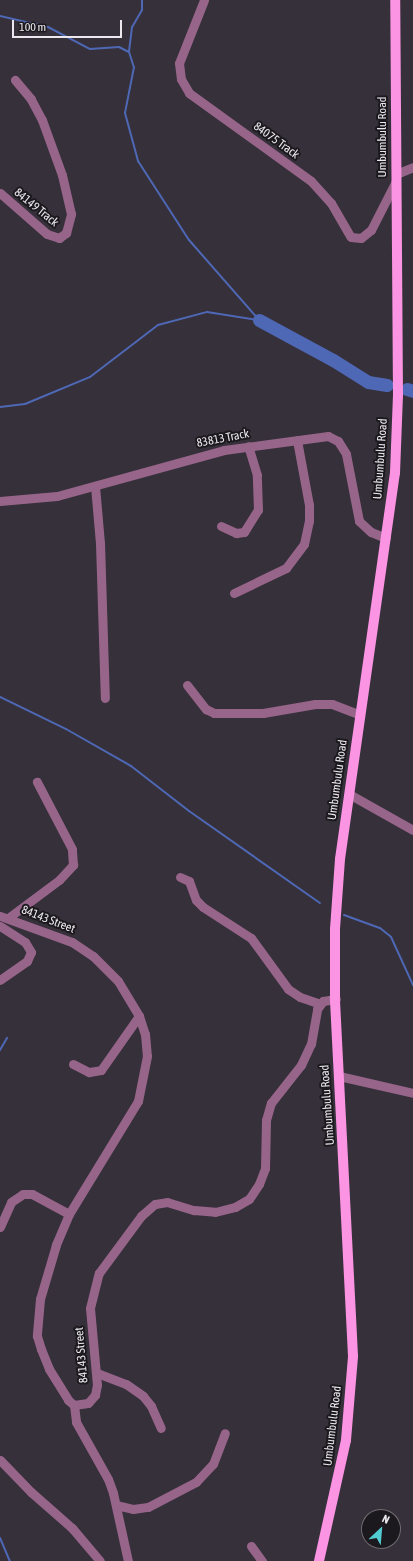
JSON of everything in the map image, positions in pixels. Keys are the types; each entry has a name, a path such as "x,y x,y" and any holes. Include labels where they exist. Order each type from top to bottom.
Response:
{"main road":[{"name":"Umbumbulu Road","path":"319,1561 346,1440 353,1356 336,999 335,929 340,859 395,474 398,396 395,0"}],"street":[{"name":"84075 Track","path":"204,0 179,63 181,79 189,93 316,185 331,203 351,237 361,238 371,230 396,177"},
{"name":"84149 Track","path":"0,193 41,230 59,238 66,233 70,226 69,196 42,120 31,99 15,80"},
{"path":"396,177 413,167"},
{"name":"83813 Track","path":"0,501 42,498 95,486 185,459 248,446 328,436 342,446 348,460 360,521 371,532 386,538"},
{"path":"234,593 286,568 304,544 309,521 309,504 297,440"},
{"path":"221,526 236,533 244,532 258,510 257,475 248,446"},
{"path":"95,486 103,610 105,698"},
{"path":"187,685 206,709 214,713 264,713 315,704 332,704 360,715"},
{"path":"4,917 59,880 73,865 72,849 37,782"},
{"path":"349,794 413,830"},
{"path":"400,822 413,823"},
{"path":"180,877 189,881 196,900 203,907 251,938 288,989 300,997 320,1004 336,999"},
{"name":"84143 Street","path":"4,917 72,942 93,956 118,981 139,1016 145,1034 147,1056 138,1101 70,1214 46,1276 40,1299 37,1336 49,1369 68,1400 74,1405 88,1403 95,1395 97,1374 90,1308 99,1273 142,1216 155,1204 167,1202 194,1210 215,1212 235,1207 249,1199 259,1184 264,1168 269,1107 302,1065 311,1044 315,1013 320,1004"},
{"path":"0,926 25,942 31,952 27,961 0,980"},
{"path":"73,1064 89,1072 101,1070 139,1016"},
{"path":"340,1076 413,1093"},
{"path":"0,1227 11,1202 23,1194 32,1194 70,1214"},
{"path":"97,1374 126,1384 143,1396 151,1406 161,1428"},
{"path":"74,1405 76,1422 108,1479 116,1506 128,1561"},
{"path":"116,1506 133,1509 148,1507 196,1482 213,1464 225,1433"},
{"path":"0,1460 27,1488 72,1528 100,1561"},
{"path":"251,1546 262,1561"}],"waterway":[{"path":"142,0 142,10 132,27 129,52 134,67 125,113 138,161 189,240 259,320"},
{"path":"0,16 48,27 90,49 119,47 129,52"},
{"path":"0,407 25,404 90,377 158,325 207,312 258,320"},
{"path":"259,320 333,360 368,382 387,385"},
{"path":"407,389 413,391"},
{"path":"0,697 66,729 131,766 189,811 320,903"},
{"path":"344,915 380,928 391,937 413,985"},
{"path":"0,1050 7,1038"},
{"path":"0,1538 10,1561"}]}
